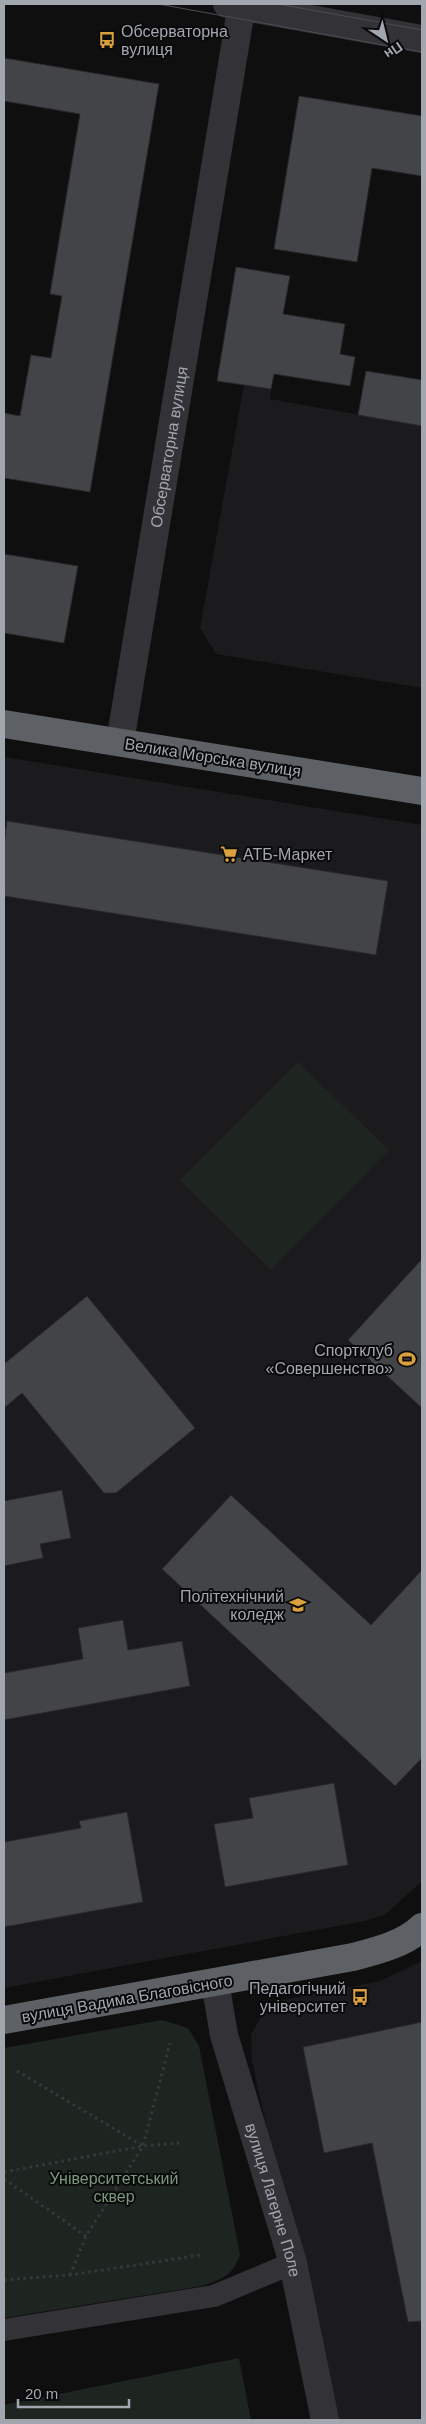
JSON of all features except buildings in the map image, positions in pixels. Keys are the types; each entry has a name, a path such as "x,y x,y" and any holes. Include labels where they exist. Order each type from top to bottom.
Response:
{"highway":[{"name":"Велика Морська вулиця","path":"4,724 422,791"},
{"name":"вулиця Вадима Благовісного","path":"4,2020 353,1957 384,1948 417,1932 422,1927"}],"street":[{"path":"237,5 422,39"},
{"name":"Обсерваторна вулиця","path":"120,742 237,5"},
{"name":"вулиця Лагерне Поле","path":"215,1982 224,2035 293,2263 326,2420"}],"lane":[{"path":"4,2330 214,2296 293,2263"}],"path":[{"path":"70,2275 86,2236 143,2146 170,2042"},
{"path":"18,2071 143,2146"},
{"path":"4,2172 143,2146 181,2143"},
{"path":"4,2179 86,2236"},
{"path":"4,2280 70,2275 201,2255"}],"shaded area":[{"path":"244,385 271,389 270,399 422,426 422,688 216,654 200,628"},
{"path":"4,757 422,825 422,1881 386,1914 365,1921 4,1988"},
{"path":"422,1961 422,2420 331,2420 252,2061 251,2034 263,2014 274,2002 380,1981"}],"green space":[{"path":"298,1062 389,1150 271,1270 180,1180"},
{"name":"Університетський сквер","path":"162,2020 188,2028 199,2046 240,2254 234,2267 226,2276 202,2286 4,2318 4,2048"},
{"path":"239,2358 251,2420 4,2420 4,2405"}],"tram line":[{"path":"158,4 422,52"},
{"path":"278,4 422,30"}],"place":[{"name":"Обсерваторна вулиця","path":"107,40"},
{"name":"АТБ-Маркет","path":"229,854"},
{"name":"Спортклуб «Совершенство»","path":"407,1359"},
{"name":"Політехнічний коледж","path":"298,1605"},
{"name":"Педагогічний університет","path":"360,1997"}]}
